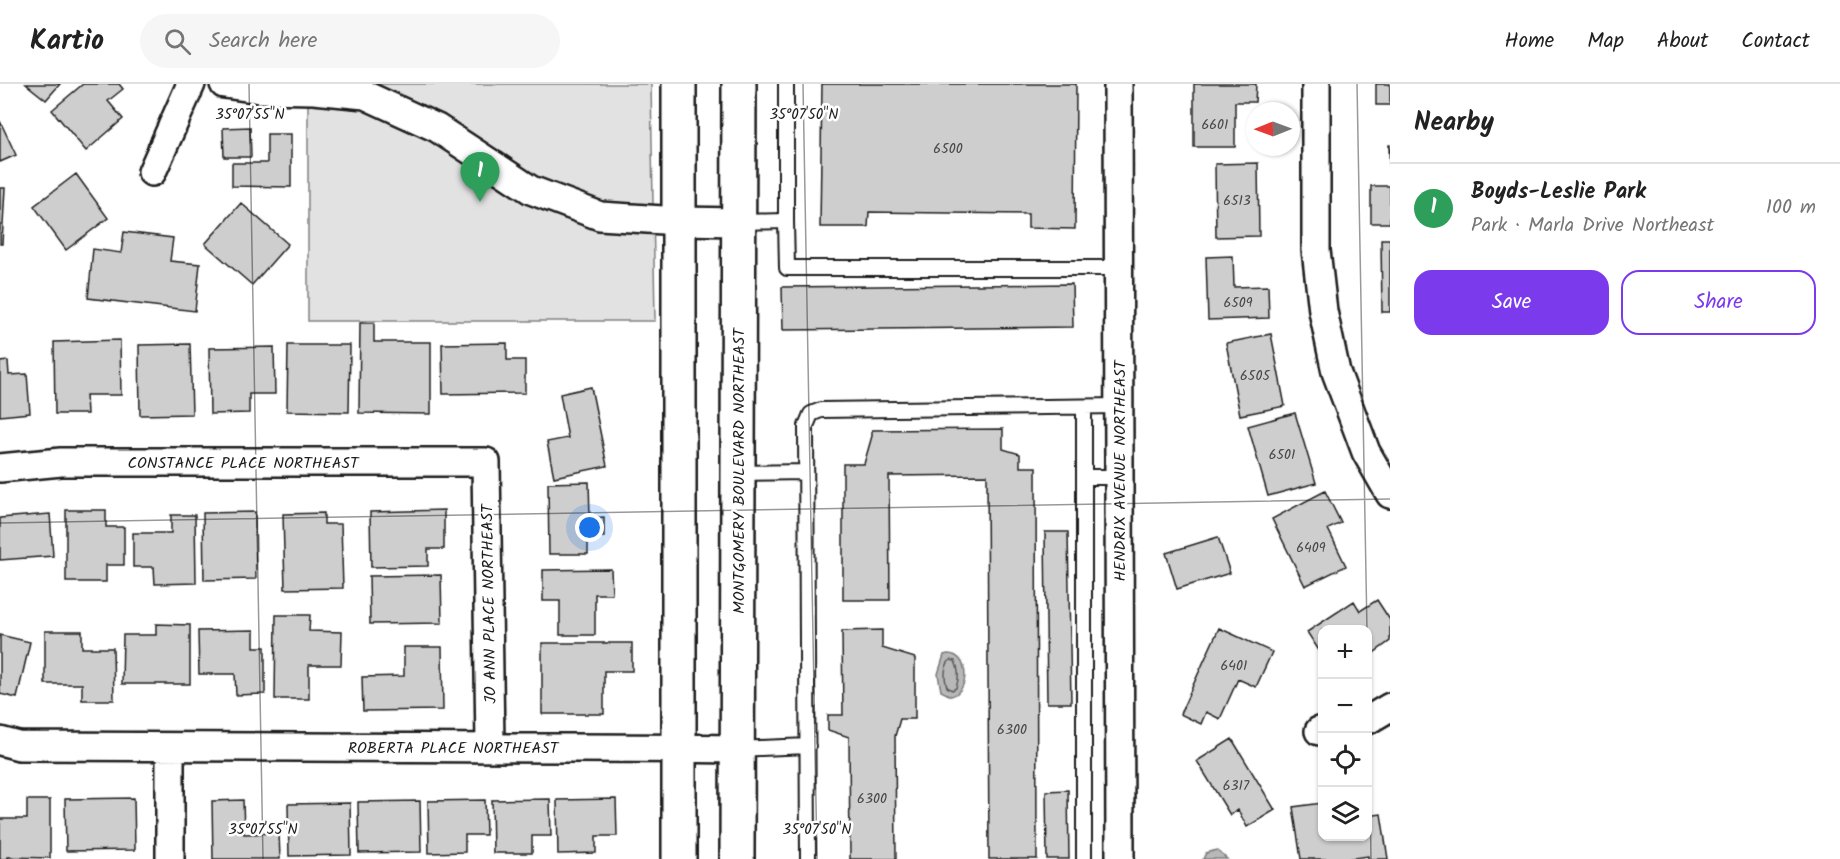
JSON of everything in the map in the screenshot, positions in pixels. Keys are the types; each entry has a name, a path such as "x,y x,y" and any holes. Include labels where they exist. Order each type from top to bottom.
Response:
{"main road":[{"path":"679,84 679,859"},
{"name":"MONTGOMERY BOULEVARD NORTHEAST","path":"737,859 739,84"}],"street":[{"path":"152,172 191,84"},
{"path":"224,84 260,89 314,90 365,95 437,128 531,190 600,216 739,222"},
{"name":"HENDRIX AVENUE NORTHEAST","path":"1118,84 1120,859"},
{"path":"1316,84 1316,250 1323,311 1336,372 1366,452 1390,495"},
{"name":"CONSTANCE PLACE NORTHEAST","path":"0,468 61,462 486,462"},
{"name":"JO ANN PLACE NORTHEAST","path":"486,462 490,746"},
{"path":"1372,718 1390,707"},
{"name":"ROBERTA PLACE NORTHEAST","path":"0,741 20,746 170,748 490,746 737,749"},
{"path":"170,748 170,859"}],"lane":[{"path":"786,84 786,268 1119,268"},
{"path":"739,222 786,221"},
{"path":"808,859 806,426 811,414 821,410 1119,406"},
{"path":"1084,407 1084,859"},
{"path":"738,473 806,472"},
{"path":"1084,477 1119,477"},
{"path":"737,749 808,746"}],"shaded area":[{"path":"308,84 651,84 655,321 308,321"}],"water":[{"path":"948,654 960,660 965,674 962,688 951,696 941,691 938,674 944,655"},
{"path":"1217,850 1227,859 1203,859 1206,853"}],"building":[{"path":"26,84 60,84 46,100"},
{"path":"83,84 119,84 123,89 108,101 123,119 86,151 52,110"},
{"path":"822,84 1076,84 1075,229 1028,228 1028,214 869,212 868,227 820,227"},
{"path":"1194,84 1256,84 1255,102 1235,102 1235,147 1194,147"},
{"path":"1376,84 1390,84 1390,105 1376,105"},
{"path":"0,121 16,155 0,162"},
{"path":"250,127 251,157 224,157 223,128"},
{"path":"267,134 291,134 291,187 232,186 232,163 267,163"},
{"path":"1258,163 1259,236 1216,237 1215,164"},
{"path":"76,174 108,218 66,250 34,206"},
{"path":"1371,186 1390,186 1390,223 1371,223"},
{"path":"0,188 5,188 2,244 0,244"},
{"path":"241,203 288,244 252,285 205,244"},
{"path":"124,232 173,238 170,261 200,264 195,311 88,298 93,249 121,253"},
{"path":"1381,239 1390,239 1390,312 1382,312"},
{"path":"1233,256 1234,287 1268,286 1269,318 1208,320 1206,257"},
{"path":"1072,284 1073,327 783,330 782,287"},
{"path":"360,323 374,323 374,342 431,342 431,414 359,413"},
{"path":"1271,334 1285,406 1240,415 1226,343"},
{"path":"120,340 121,395 86,395 87,414 55,414 54,342"},
{"path":"507,343 507,360 525,360 525,393 443,394 442,344"},
{"path":"190,344 192,414 140,415 139,345"},
{"path":"288,345 350,345 349,412 287,411"},
{"path":"274,347 275,394 249,394 249,413 210,414 209,348"},
{"path":"8,361 9,375 27,374 30,413 0,416 0,362"},
{"path":"591,387 607,466 554,477 547,442 568,438 560,394"},
{"path":"1295,413 1316,483 1268,496 1248,426"},
{"path":"1003,429 1003,449 1020,454 1020,467 1036,467 1037,859 989,859 987,475 889,476 890,600 843,600 843,464 864,464 872,430"},
{"path":"589,482 590,518 604,517 604,537 588,537 588,554 549,554 548,483"},
{"path":"1325,491 1341,523 1328,529 1346,566 1305,586 1272,519"},
{"path":"66,510 106,510 106,527 124,527 124,565 106,565 106,582 66,582"},
{"path":"444,510 444,549 428,549 428,566 371,567 370,512"},
{"path":"255,512 256,579 204,580 203,513"},
{"path":"324,513 324,524 341,524 343,588 285,589 283,514"},
{"path":"50,514 53,556 0,560 0,518"},
{"path":"171,515 195,515 196,583 155,584 154,567 133,567 133,533 171,533"},
{"path":"1045,532 1068,532 1071,703 1047,703"},
{"path":"1218,537 1230,573 1177,589 1166,553"},
{"path":"611,569 612,594 595,594 595,635 560,635 560,601 543,601 543,570"},
{"path":"441,575 442,623 370,624 369,576"},
{"path":"1377,600 1390,620 1390,641 1372,654 1372,625 1318,625 1318,649 1307,632 1354,601 1360,611"},
{"path":"276,615 310,615 309,631 342,632 341,665 309,665 309,699 275,699"},
{"path":"156,624 190,625 190,684 122,684 123,635 156,635"},
{"path":"1219,628 1272,652 1256,687 1238,679 1220,719 1206,712 1201,724 1180,714"},
{"path":"254,630 254,647 265,647 265,694 236,695 235,674 199,674 198,631"},
{"path":"882,630 882,648 915,658 915,719 900,719 895,736 896,859 850,859 849,737 828,730 828,715 843,715 842,631"},
{"path":"45,631 82,631 82,648 113,648 114,700 82,700 82,684 45,684"},
{"path":"0,635 30,642 17,698 0,694"},
{"path":"542,643 632,643 632,671 604,671 604,714 542,714"},
{"path":"404,647 442,647 443,710 363,711 362,677 404,676"},
{"path":"1232,739 1275,810 1247,827 1238,810 1230,815 1197,761"},
{"path":"1068,790 1069,859 1047,859 1046,791"},
{"path":"134,798 135,850 66,851 65,799"},
{"path":"550,799 551,836 532,836 532,853 493,853 492,800"},
{"path":"616,799 617,836 596,836 596,853 558,854 557,800"},
{"path":"27,800 50,800 50,858 8,857 8,859 0,859 0,819 27,819"},
{"path":"243,800 244,834 279,833 280,859 213,859 212,801"},
{"path":"485,800 486,835 465,835 465,852 429,853 428,801"},
{"path":"420,801 421,852 359,853 358,802"},
{"path":"350,803 351,855 289,856 288,804"},
{"path":"1318,804 1318,841 1372,841 1372,815 1381,814 1388,859 1368,859 1368,856 1346,859 1301,859 1293,807"}],"place":[{"name":"Boyds-Leslie Park","path":"480,202"}]}
